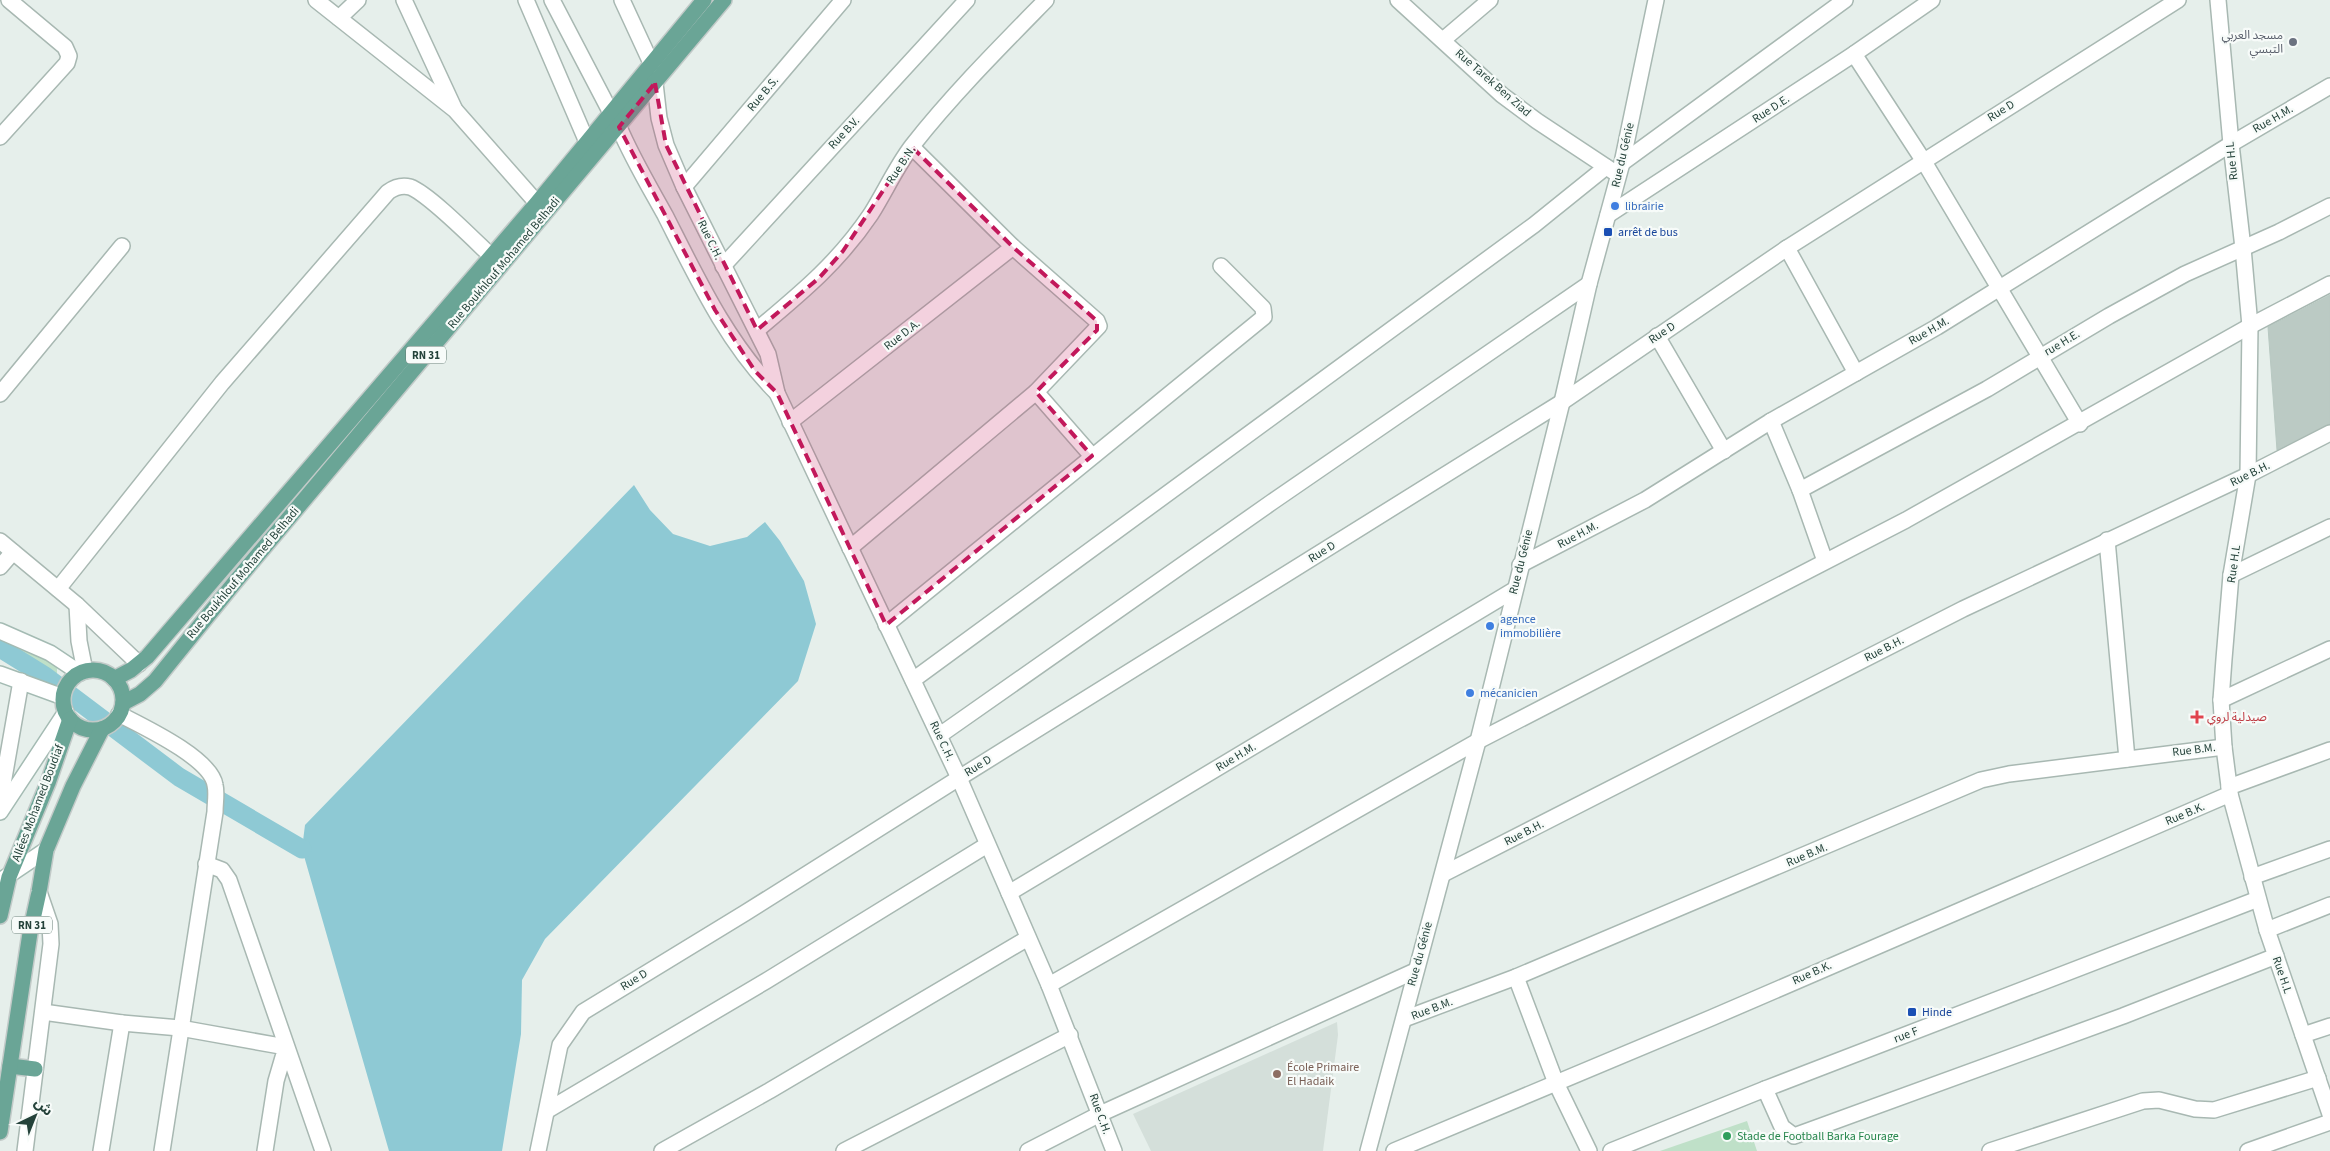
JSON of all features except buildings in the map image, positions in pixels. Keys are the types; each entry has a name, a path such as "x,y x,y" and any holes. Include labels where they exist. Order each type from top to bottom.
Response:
{"main road":[{"name":"Rue Boukhlouf Mohamed Belhadi","path":"114,679 139,664 537,203 704,0"},
{"name":"Rue Boukhlouf Mohamed Belhadi","path":"121,708 155,681 241,574 724,0"},
{"path":"96,670 114,679 121,690 121,708 112,723 102,728 90,730 79,727 68,716 63,696 72,678 82,672 96,670"},
{"name":"Allées Mohamed Boudiaf","path":"0,916 5,879 48,783 68,716"},
{"name":"Allées Mohamed Boudiaf","path":"0,1132 30,934 46,850 73,786 102,728"},
{"path":"10,1066 35,1069"}],"street":[{"path":"0,136 67,63 69,56 65,47 9,0"},
{"path":"316,0 455,110 537,203"},
{"path":"339,18 358,0"},
{"path":"404,0 455,110"},
{"path":"526,0 587,142"},
{"path":"552,0 611,114"},
{"path":"622,0 652,65"},
{"name":"Rue B.S.","path":"684,187 843,0"},
{"name":"Rue B.V.","path":"723,266 967,0"},
{"name":"Rue B.N.","path":"757,330 819,278 843,251 871,214 912,147 967,84 1046,0"},
{"name":"Rue Tarek Ben Ziad","path":"1398,0 1502,95 1537,121 1615,168"},
{"path":"1443,40 1490,0"},
{"name":"Rue du Génie","path":"1368,1151 1478,741 1520,565 1562,402 1589,284 1608,215 1615,168 1656,0"},
{"path":"914,680 1845,0"},
{"name":"Rue D.E.","path":"1608,215 1854,54 1932,0"},
{"name":"Rue D","path":"538,1151 560,1045 583,1012 745,913 1562,402 1787,248 2178,0"},
{"name":"Rue H.L","path":"2218,0 2250,326 2248,476 2232,575 2221,700 2224,746 2230,791 2258,899 2330,1114"},
{"path":"1854,54 1923,160 2080,424"},
{"name":"Rue C.H.","path":"655,83 659,118 666,145 684,187 757,330 768,354 776,393 940,735 1070,1035 1114,1151"},
{"name":"Rue H.M.","path":"1520,565 1645,500 1724,450 1999,289 2231,144 2330,86"},
{"name":"Rue C.H.","path":"619,127 632,156 714,310 755,371 776,393"},
{"path":"850,548 1036,392 1099,326 1097,321 1013,247 912,147"},
{"path":"58,589 222,383 388,192 395,187 402,186 422,193 491,256"},
{"name":"rue H.E.","path":"1800,490 1926,423 2185,274 2307,219 2330,206"},
{"path":"0,394 122,246"},
{"name":"Rue D.A.","path":"790,422 1013,247"},
{"path":"1787,248 1856,373"},
{"path":"886,625 1264,317 1263,308 1221,266"},
{"path":"940,735 1272,502 1589,284"},
{"path":"1049,985 1478,741 1906,520 2080,424 2250,326 2330,284"},
{"path":"1657,336 1724,450"},
{"path":"1036,392 1092,456"},
{"path":"1771,422 1800,490 1825,561"},
{"name":"Rue B.H.","path":"1443,874 1964,609 2107,540 2248,476 2330,434"},
{"path":"2232,575 2330,527"},
{"path":"2107,540 2127,759"},
{"path":"0,541 77,605 139,664"},
{"path":"0,567 13,552"},
{"name":"Rue H.M.","path":"1009,893 1514,590"},
{"path":"77,605 82,672"},
{"path":"0,631 50,653 82,672"},
{"path":"2221,700 2330,650"},
{"path":"0,674 63,696"},
{"path":"0,801 21,681"},
{"path":"121,708 196,759 210,773 215,784 215,812 162,1151"},
{"path":"0,812 68,716"},
{"name":"Rue B.M.","path":"1404,1019 1516,977 1980,780 2009,774 2224,746"},
{"name":"Rue B.K.","path":"1394,1151 2230,791 2330,750"},
{"path":"548,1110 766,981 987,845"},
{"path":"2252,877 2330,849"},
{"path":"5,879 46,850"},
{"path":"206,864 222,870 229,880 278,1016 286,1047 323,1151"},
{"path":"25,1151 52,935 39,892"},
{"name":"rue F","path":"1611,1151 1764,1089 2258,899"},
{"path":"2267,930 2330,905"},
{"path":"662,1151 769,1091 1028,938"},
{"path":"1764,1089 1782,1127 1794,1136 2123,1016 2276,956"},
{"path":"1028,1151 1100,1114 1415,971"},
{"path":"1516,977 1556,1082 1589,1151"},
{"path":"42,1012 122,1023 180,1028 286,1047"},
{"path":"101,1151 122,1023"},
{"path":"2303,1035 2330,1026"},
{"path":"844,1151 1070,1035"},
{"path":"264,1151 276,1080 286,1047"},
{"path":"1990,1151 2143,1101 2159,1100 2195,1109 2214,1110 2318,1078"},
{"path":"2248,1151 2330,1122"}],"highlighted area":[{"path":"655,83 666,145 757,330 819,278 843,251 912,147 1013,247 1097,321 1097,330 1036,392 1092,456 886,625 777,393 755,371 715,310 619,127"}],"shaded area":[{"name":"École Primaire El Hadaik","path":"1337,1022 1338,1035 1323,1151 1151,1151 1133,1114"}],"green space":[{"path":"0,633 57,660 57,673 45,681 0,657"},
{"name":"Stade de Football Barka Fourage","path":"1747,1121 1757,1151 1660,1151"}],"water":[{"path":"634,485 650,510 673,534 710,546 747,537 765,522 780,541 804,581 816,624 798,681 545,939 522,980 521,1034 502,1151 389,1151 302,849 305,825"}],"waterway":[{"path":"0,648 45,676 179,777 302,849"}],"place":[{"name":"مسجد العربي التبسي","path":"2293,42"},
{"name":"librairie","path":"1615,206"},
{"name":"arrêt de bus","path":"1608,232"},
{"name":"agence immobilière","path":"1490,626"},
{"name":"mécanicien","path":"1470,693"},
{"name":"صيدلية لروي","path":"2197,717"},
{"name":"Hinde","path":"1912,1012"},
{"name":"École Primaire El Hadaik","path":"1277,1074"},
{"name":"Stade de Football Barka Fourage","path":"1727,1136"}]}
